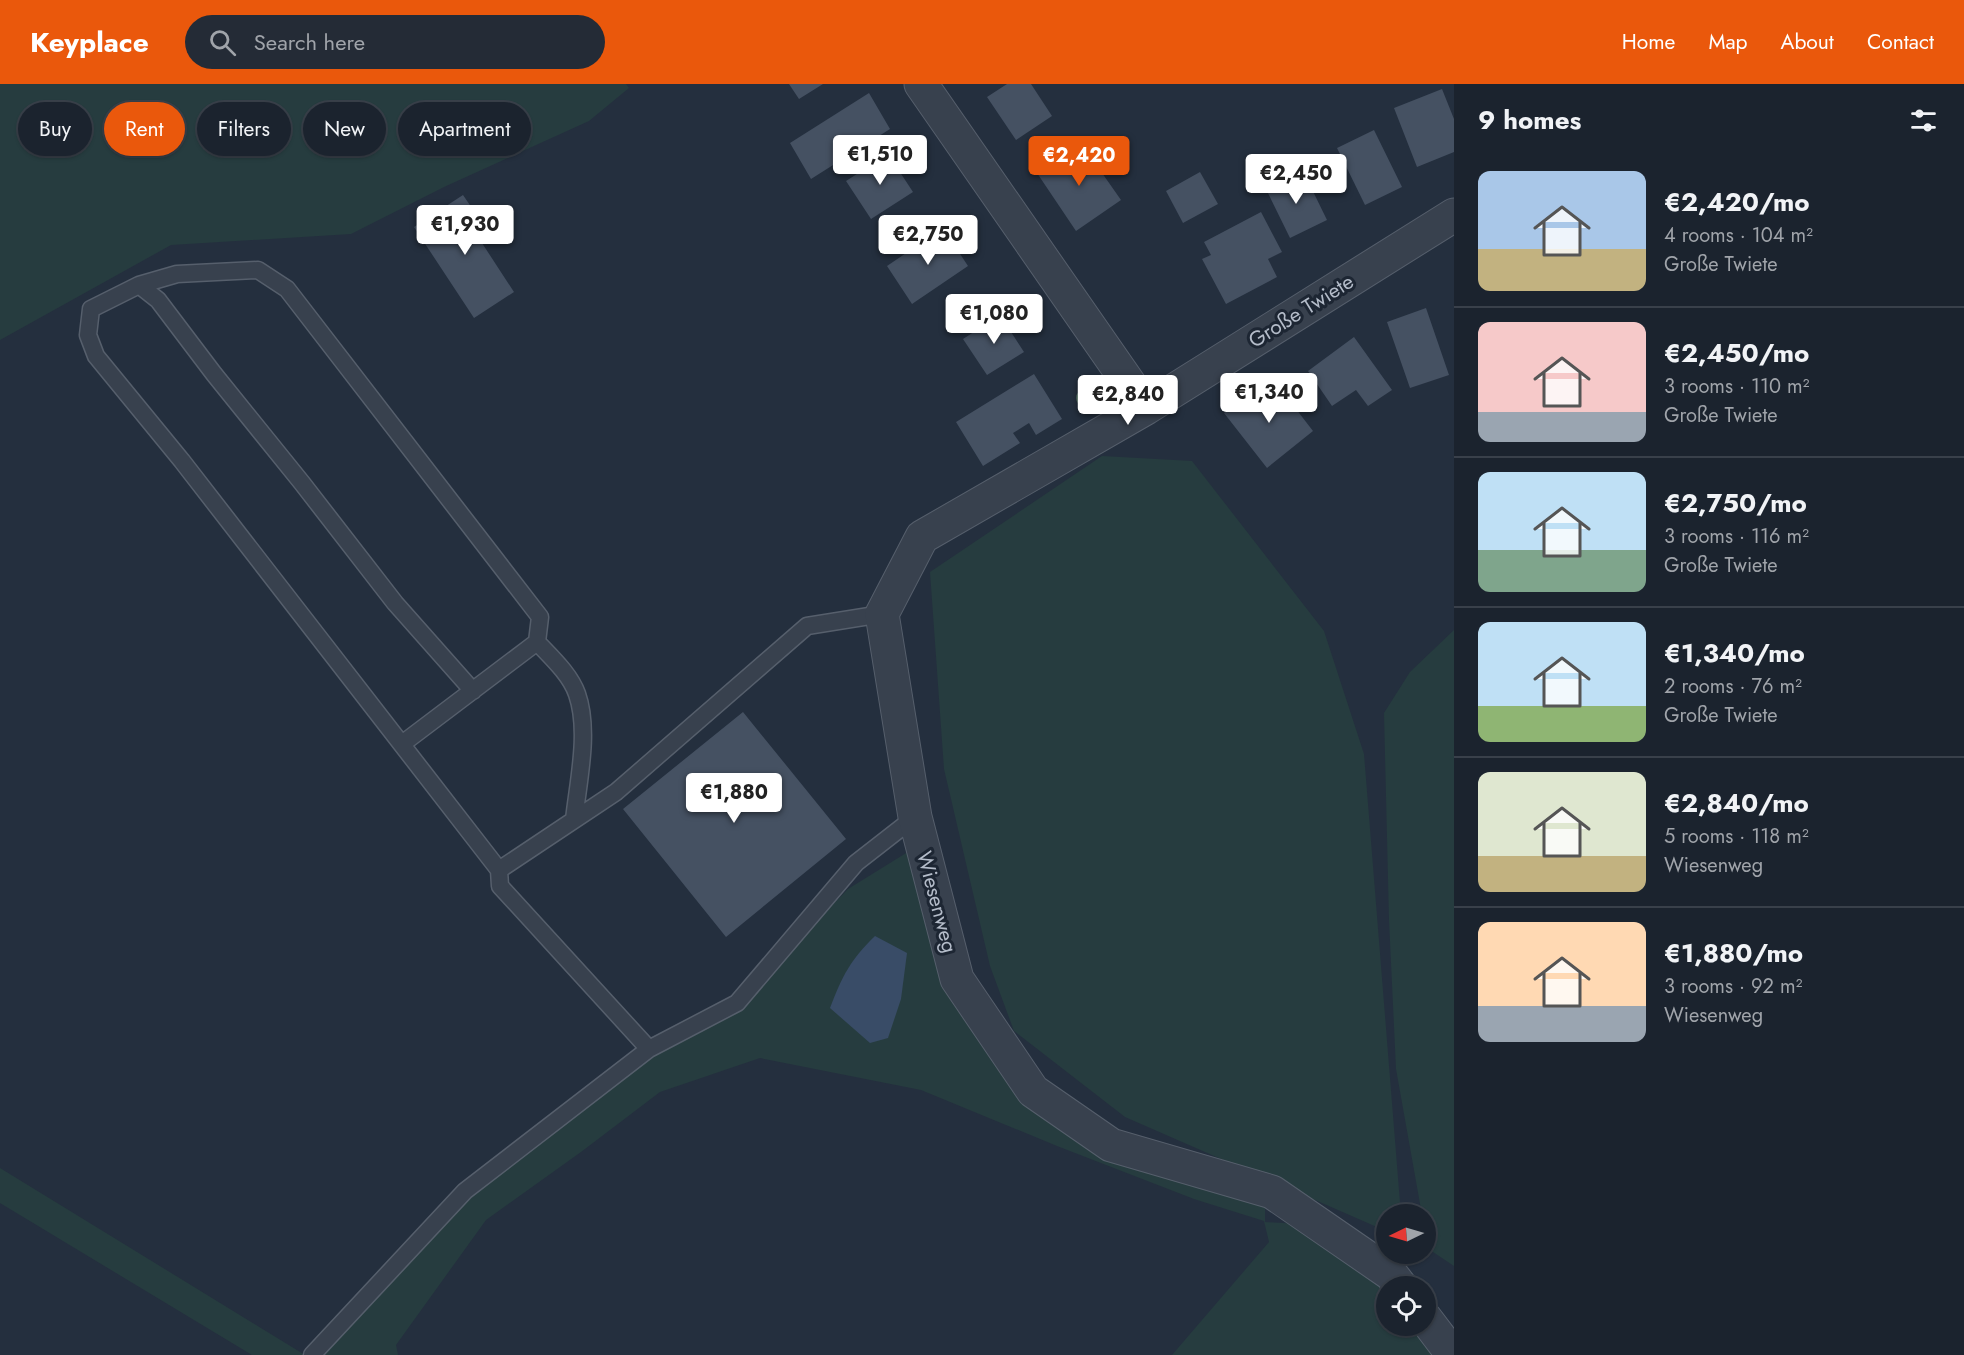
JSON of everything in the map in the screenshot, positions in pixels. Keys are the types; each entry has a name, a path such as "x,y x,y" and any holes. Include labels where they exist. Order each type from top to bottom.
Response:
{"street":[{"path":"882,614 922,537 1146,408 921,84"},
{"name":"Große Twiete","path":"1146,408 1454,215"},
{"name":"Wiesenweg","path":"882,614 915,817 957,979 1033,1091 1111,1145 1272,1192 1393,1276"},
{"path":"1436,1333 1453,1355"}],"lane":[{"path":"402,744 537,642 540,617 286,289 258,270 177,274 139,285 91,309 88,335 96,356 182,461 499,870 500,886 649,1049"},
{"path":"139,285 158,300 213,374 303,483 395,603 473,691"},
{"path":"499,870 616,792 807,626 882,614"},
{"path":"537,642 568,678 577,694 582,718 582,752 574,820"},
{"path":"312,1355 465,1191 649,1049 737,1003 856,863 915,817"}],"green space":[{"path":"0,84 626,84 629,88 589,121 531,147 531,102 398,102 398,156 512,156 351,234 171,245 0,340"},
{"path":"1102,456 1192,461 1324,631 1364,754 1400,1204 1376,1204 1376,1227 1125,1117 1014,1031 990,966 944,769 930,572"},
{"path":"1454,630 1454,1266 1436,1254 1436,1204 1420,1204 1396,1069 1389,920 1384,713 1410,672"},
{"path":"911,850 1028,1094 1265,1201 1265,1222 1301,1224 1376,1280 1376,1336 1423,1336 1436,1355 1172,1355 1269,1242 1264,1221 1194,1199 921,1090 760,1058 660,1092 486,1220 396,1345 398,1355 312,1355 465,1191 649,1049 737,1003 848,889"},
{"path":"0,1168 305,1355 252,1355 0,1203"}],"water":[{"path":"875,936 907,953 901,999 888,1038 870,1043 830,1008 848,969"}],"building":[{"path":"789,84 823,84 799,99"},
{"path":"1007,84 1031,84 1052,116 1016,140 987,97"},
{"path":"1442,89 1454,119 1454,152 1417,167 1394,108"},
{"path":"869,93 890,129 811,179 790,143"},
{"path":"1374,130 1402,187 1365,205 1337,148"},
{"path":"1081,143 1121,200 1076,231 1037,173"},
{"path":"888,154 913,192 871,219 846,181"},
{"path":"1303,171 1327,220 1290,238 1266,189"},
{"path":"1200,172 1218,204 1183,223 1166,191"},
{"path":"463,195 489,233 480,240 514,292 474,318 414,227"},
{"path":"1261,212 1282,252 1268,259 1277,277 1226,304 1202,259 1211,255 1204,242"},
{"path":"943,228 968,266 912,304 887,266"},
{"path":"1426,308 1449,375 1410,388 1387,322"},
{"path":"1000,315 1024,352 987,375 963,339"},
{"path":"1354,337 1392,390 1368,406 1356,390 1332,406 1308,371"},
{"path":"1034,374 1062,419 1036,435 1029,423 1013,433 1020,443 983,466 956,422"},
{"path":"1257,387 1266,398 1279,387 1313,431 1267,468 1224,413"},
{"path":"743,712 846,839 726,937 623,809"}]}
